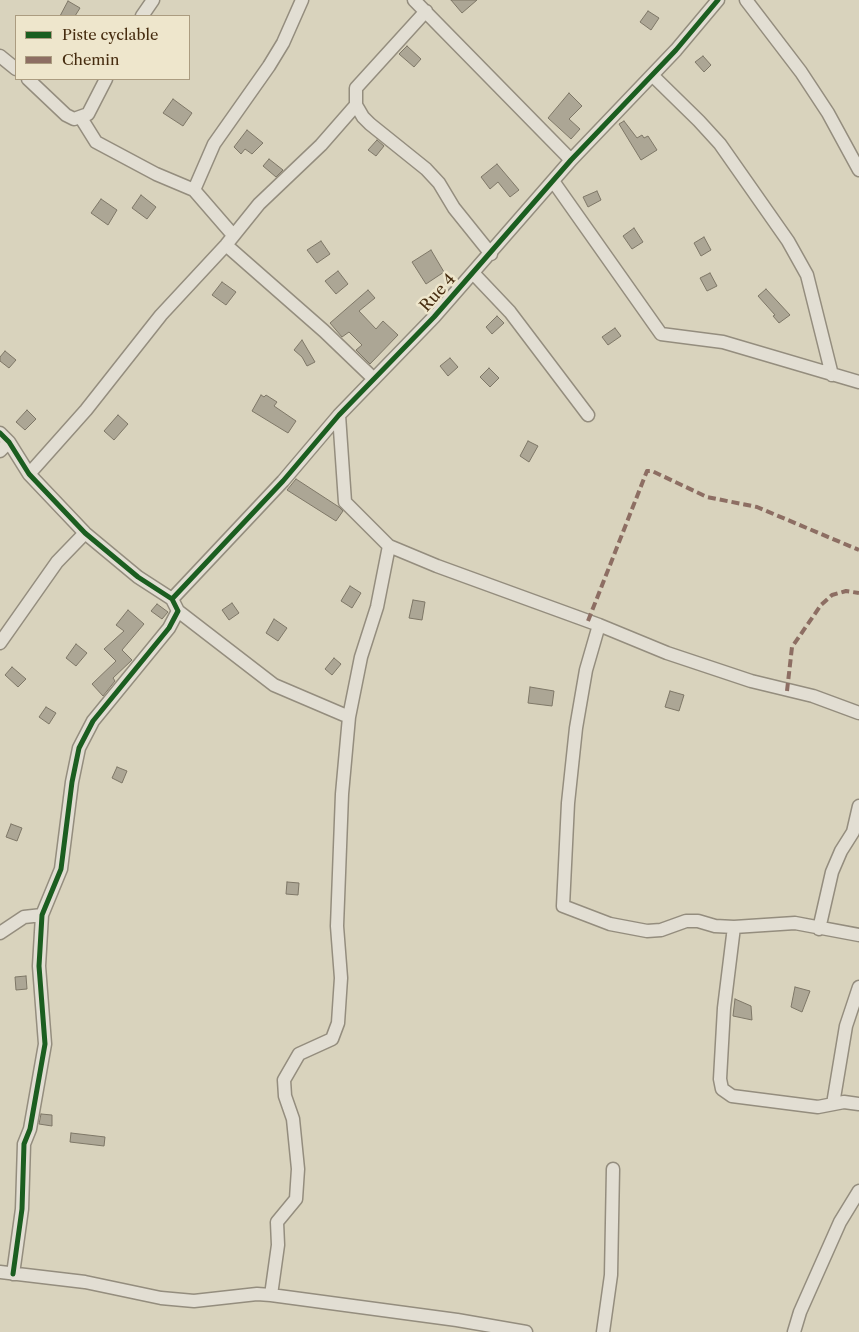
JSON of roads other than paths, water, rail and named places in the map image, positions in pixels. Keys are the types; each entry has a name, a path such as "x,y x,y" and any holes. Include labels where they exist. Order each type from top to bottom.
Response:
{"street":[{"path":"143,15 153,0"},
{"path":"194,190 214,144 269,66 302,0"},
{"path":"414,0 426,10 571,160"},
{"name":"Rue 4","path":"172,599 283,481 339,414 474,273 571,160 652,76 718,0"},
{"path":"746,0 801,72 828,113 859,170"},
{"path":"426,10 356,88 356,105 363,118 426,169 439,183 459,215 491,254"},
{"path":"0,56 15,69"},
{"path":"652,76 720,144 788,240 807,275 832,375"},
{"path":"29,80 66,116 74,119 81,118 92,108 106,80"},
{"path":"29,474 86,410 181,292 259,204 321,145 356,105"},
{"path":"81,118 96,142 156,174 194,190 229,240 374,379"},
{"path":"553,181 661,334 723,342 859,382"},
{"path":"474,273 510,312 588,415"},
{"path":"339,414 346,506 389,546 676,656 752,681 813,696 859,713"},
{"path":"3,442 29,474 85,533 138,577 172,599 178,611 274,685 349,717"},
{"path":"0,643 57,562 85,533"},
{"path":"271,1295 278,1253 277,1222 296,1199 298,1168 292,1119 285,1096 284,1080 299,1054 332,1039 338,1023 341,978 338,917 342,794 349,717 361,657 377,607 389,546"},
{"path":"13,1274 22,1209 24,1144 30,1129 45,1044 38,966 42,915 60,869 72,782 79,748 87,730 173,624 178,611"},
{"path":"599,625 586,670 576,728 568,803 563,906 610,924 647,931 662,930 686,921 698,921 715,926 734,927 795,923 859,935"},
{"path":"819,929 832,872 841,851 853,832 859,806"},
{"path":"0,932 24,918 42,915"},
{"path":"734,927 724,1008 720,1079 722,1089 732,1096 818,1107 844,1102 859,1104"},
{"path":"833,1104 846,1026 859,987"},
{"path":"603,1332 611,1275 613,1169"},
{"path":"794,1332 800,1312 840,1222 859,1190"},
{"path":"0,1272 85,1282 161,1298 194,1301 257,1294 271,1295 457,1320 526,1332"}]}
